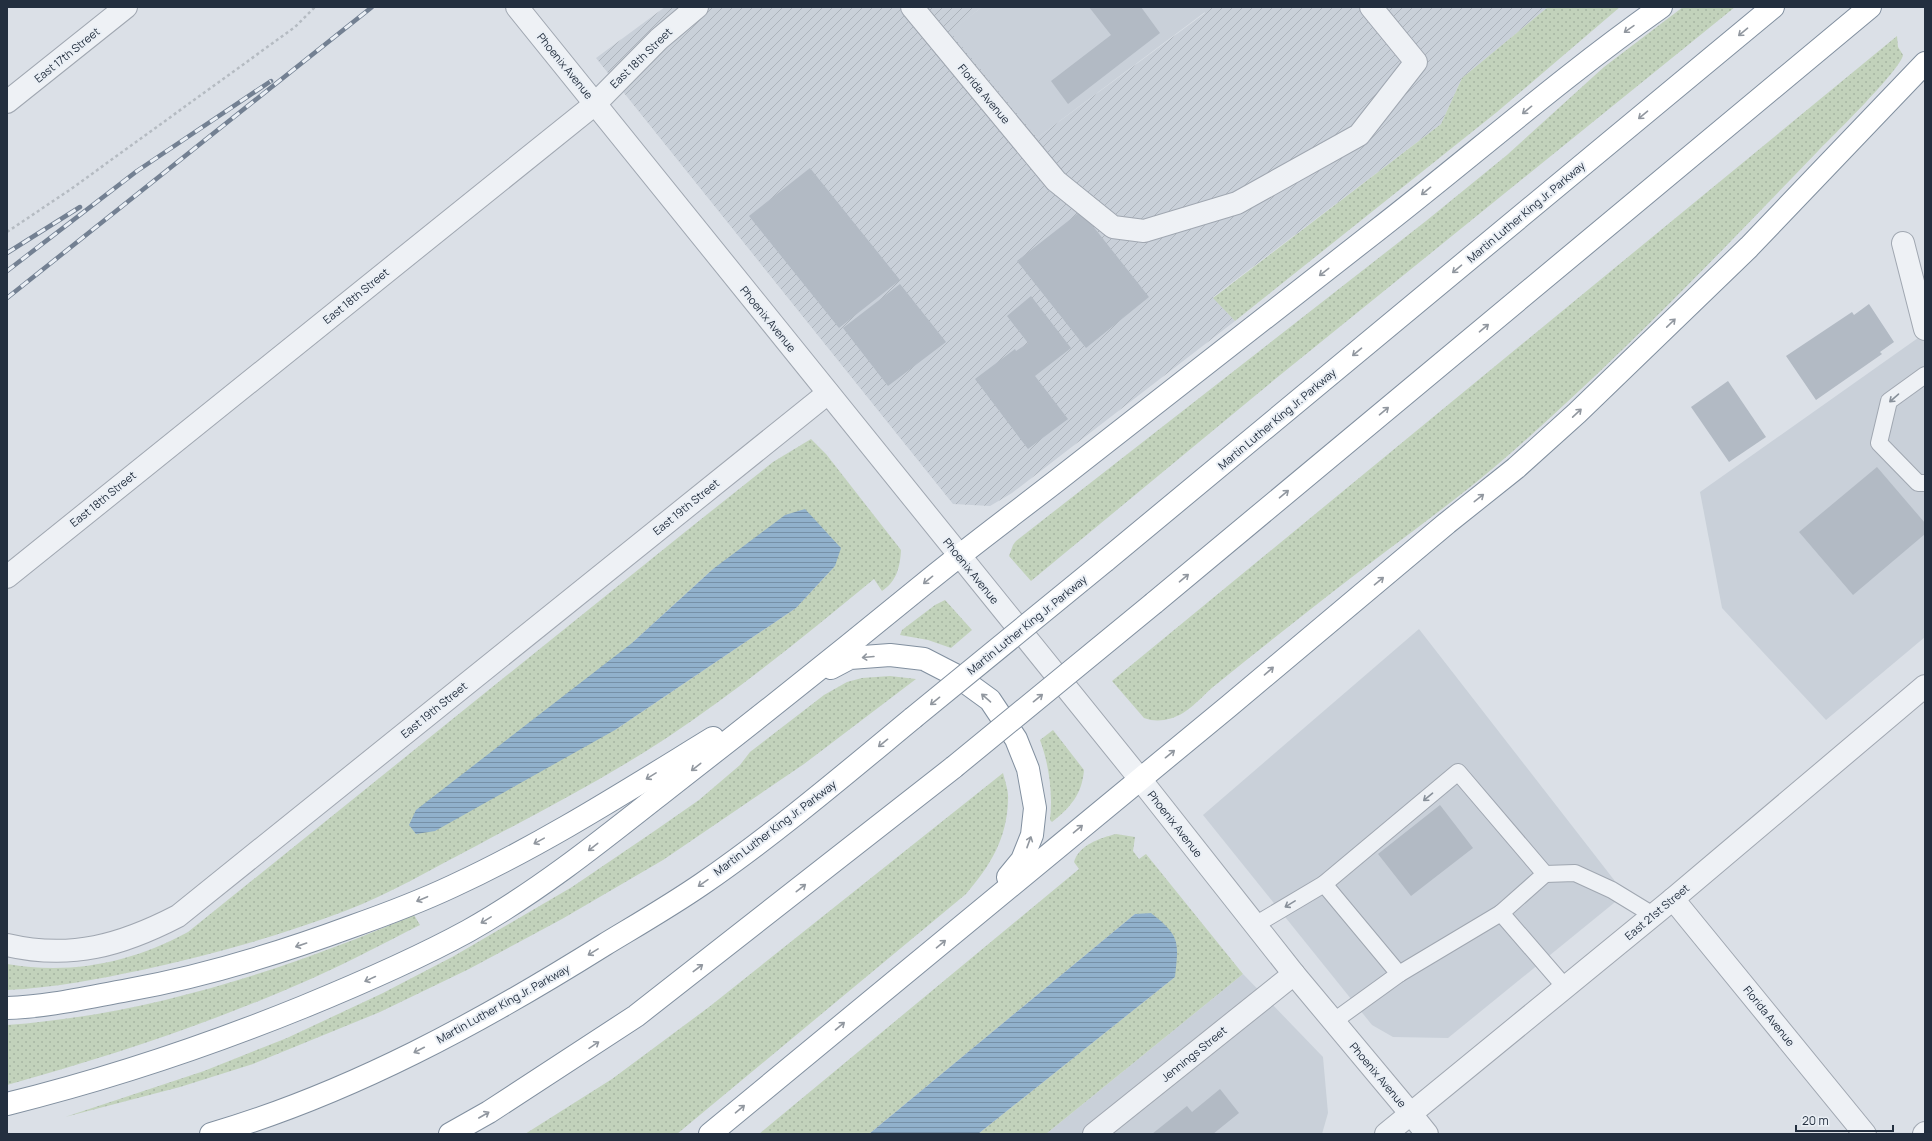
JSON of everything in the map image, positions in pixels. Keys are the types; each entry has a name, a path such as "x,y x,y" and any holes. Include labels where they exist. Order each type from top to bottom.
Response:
{"highway":[{"path":"7,1104 98,1079 195,1048 259,1025 366,981 468,930 524,897 570,865 804,682 959,556 1382,227 1613,41 1661,7"},
{"name":"Martin Luther King Jr. Parkway","path":"211,1134 294,1106 347,1084 447,1036 540,985 702,884 798,813 1105,561 1773,7"},
{"path":"450,1134 489,1112 636,1016 954,767 1154,603 1870,7"},
{"path":"710,1134 1447,523 1516,468 1577,414 1749,247 1925,63"},
{"path":"7,1008 70,1001 178,981 283,951 394,911 453,886 588,814 804,682 850,658 890,655 924,659 958,676 990,700 1016,739 1028,769 1035,808 1032,834 1022,860 972,917"}],"street":[{"name":"East 17th Street","path":"7,102 126,7"},
{"name":"Phoenix Avenue","path":"517,7 1140,779 1294,974 1427,1134"},
{"name":"East 18th Street","path":"7,577 595,104 659,39 697,7"},
{"name":"Florida Avenue","path":"912,7 1056,181 1113,226 1144,231 1237,203 1359,135 1416,62 1371,7"},
{"path":"1903,243 1925,329"},
{"name":"East 19th Street","path":"7,945 43,951 67,951 96,947 125,940 178,916 828,393"},
{"name":"East 21st Street","path":"1386,1134 1673,899 1925,686"},
{"name":"Florida Avenue","path":"1673,899 1865,1134"},
{"name":"Jennings Street","path":"1094,1134 1294,974"}],"lane":[{"path":"1925,375 1889,401 1879,443 1918,483 1925,483"},
{"path":"1255,925 1324,884 1458,772 1545,874"},
{"path":"1334,1022 1400,974 1501,913 1545,874 1575,873 1612,890 1653,915"},
{"path":"1324,884 1400,974"},
{"path":"1501,913 1565,987"}],"path":[{"path":"7,232 71,189 295,27 315,7"}],"shaded area":[{"path":"665,7 982,7 950,32 1037,138 1205,13 1201,7 1548,7 1462,78 1441,124 1213,297 1235,321 1012,493 990,506 953,504 596,58"},
{"path":"982,7 1201,7 1205,12 1037,138 949,32"},
{"path":"1925,333 1925,637 1826,720 1722,608 1700,492"},
{"path":"1419,629 1625,894 1448,1038 1393,1037 1372,1025 1203,815"},
{"path":"1243,974 1323,1057 1328,1113 1322,1134 1046,1134"}],"green space":[{"path":"1548,7 1620,7 1497,112 1235,321 1213,298 1441,124 1462,78"},
{"path":"1683,7 1735,7 1274,380 1031,581 1009,556 1016,541 1426,221 1507,155 1604,67"},
{"path":"1897,36 1898,47 1903,55 1891,74 1866,102 1707,266 1630,342 1552,416 1490,471 1288,627 1183,713 1164,720 1149,720 1144,718 1112,681"},
{"path":"811,439 826,454 901,550 899,568 891,583 887,587 882,591 874,579 798,641 721,700 645,752 549,807 378,897 295,929 194,958 92,980 7,990 7,964 54,968 100,964 145,952 188,932 773,462","holes":["835,566 796,608 615,730 632,643 713,569"]},
{"path":"945,600 972,630 951,648 928,640 900,635 902,630 935,605"},
{"path":"890,676 916,679 804,764 663,860 562,919 469,969 380,1012 253,1064 180,1087 65,1117 204,1071 287,1038 383,993 454,956 572,887 699,800 740,765 750,752 824,695 847,682 862,678"},
{"path":"1053,730 1084,770 1083,779 1078,793 1065,811 1052,822 1050,820 1050,779 1040,740"},
{"path":"1003,773 1007,786 1008,797 1007,814 1001,839 983,873 966,894 677,1134 525,1134 612,1079 709,1007"},
{"path":"1116,834 1135,837 1133,851 1139,859 1146,854 1243,974 1046,1134 978,1134 1175,977 1135,914 869,1134 759,1134 1079,869 1074,862 1080,851 1097,840"},
{"path":"414,915 420,925 340,966 276,994 200,1024 162,1037 7,1085 7,1025 59,1020 111,1011 215,987 316,954"}],"water":[{"path":"805,509 841,548 835,566 796,608 615,730 435,831 416,834 409,825 416,810 632,643 713,569 785,515"},
{"path":"1151,913 1168,928 1175,940 1177,955 1175,977 978,1134 869,1134 1135,914"}],"building":[{"path":"1089,7 1141,7 1160,33 1068,104 1051,81 1111,35"},
{"path":"810,168 900,280 839,328 749,216"},
{"path":"1081,211 1149,297 1086,348 1017,261"},
{"path":"900,284 946,342 888,386 843,328"},
{"path":"1031,296 1071,348 1035,376 1068,419 1028,449 975,379 1015,349 1016,351 1028,343 1007,316"},
{"path":"1869,304 1894,342 1880,352 1882,354 1816,400 1786,356 1852,312 1854,315"},
{"path":"1728,381 1766,437 1729,462 1691,407"},
{"path":"1877,467 1925,523 1925,534 1853,595 1799,532"},
{"path":"1440,805 1473,848 1411,896 1378,854"},
{"path":"1220,1089 1239,1113 1213,1134 1152,1134 1187,1106 1192,1112"}],"railway":[{"path":"7,298 372,7"},
{"path":"7,271 137,171 271,81"},
{"path":"7,253 80,207"}]}
